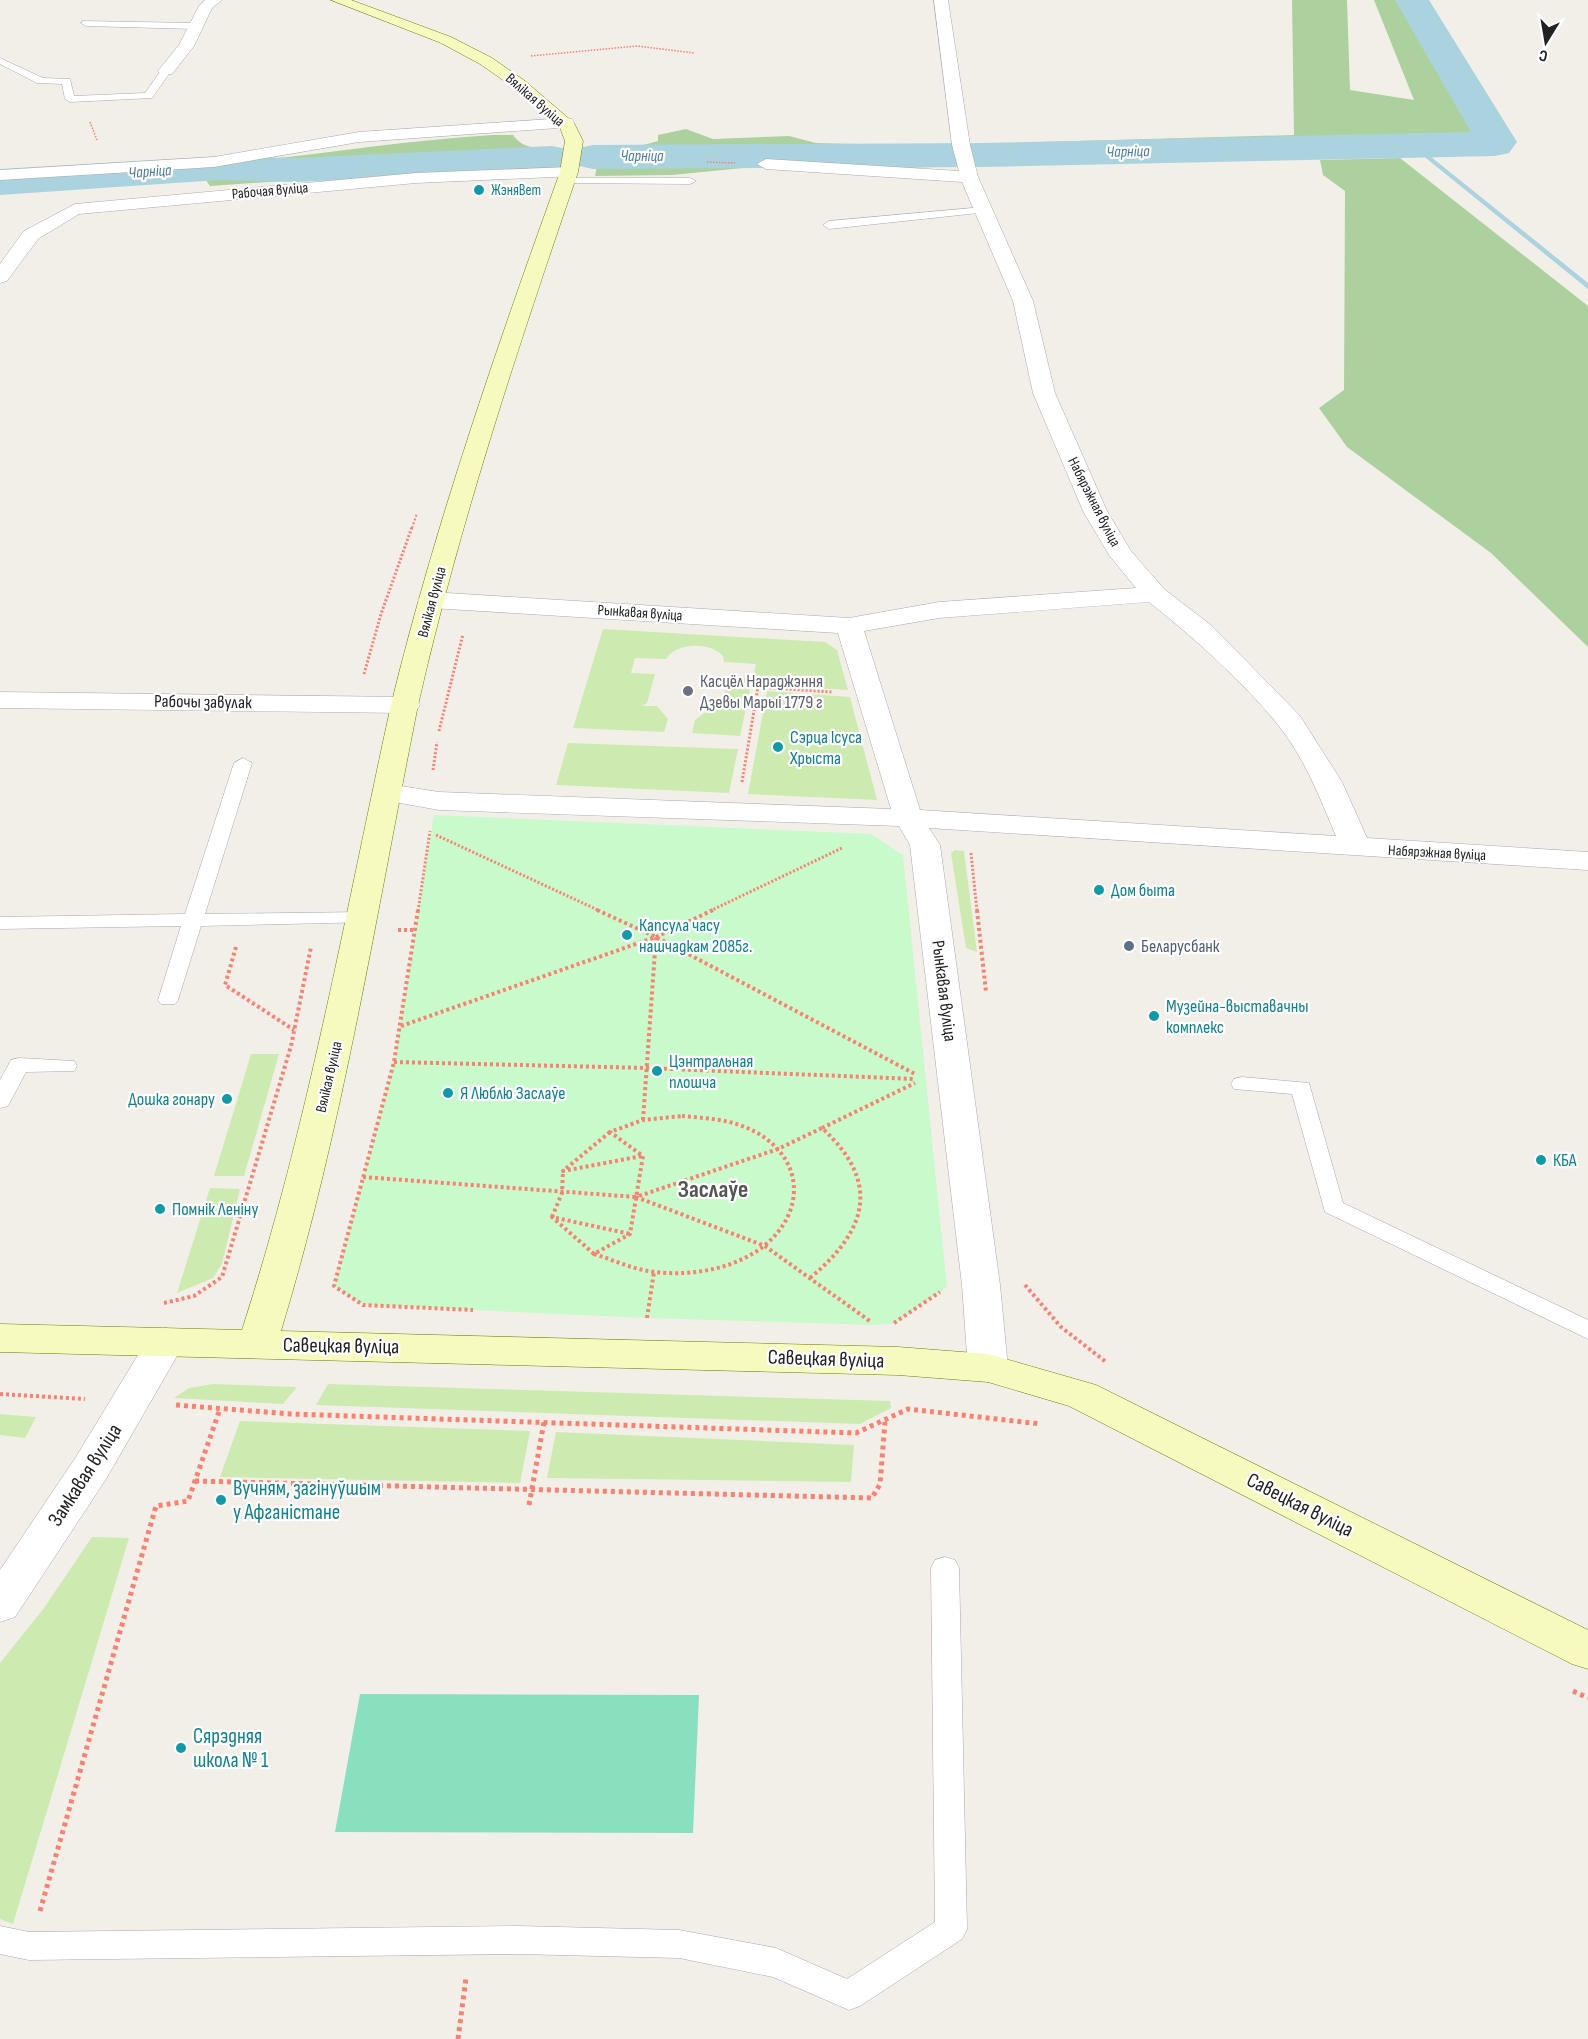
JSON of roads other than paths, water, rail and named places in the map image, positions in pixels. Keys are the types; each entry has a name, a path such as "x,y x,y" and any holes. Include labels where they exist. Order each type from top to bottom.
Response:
{"main road":[{"name":"Вялікая вуліца","path":"257,1345 277,1284 328,1089 406,705 431,600 507,356 568,176 574,141 566,123 486,61 446,40 338,0"},
{"name":"Савецкая вуліца","path":"0,1338 898,1361 988,1368 1082,1395 1588,1651"}],"street":[{"path":"166,71 186,46 206,6 215,0"},
{"name":"Набярэжная вуліца","path":"941,0 965,161 1023,301 1044,393 1095,511 1121,555 1155,594 1203,632 1290,722 1328,782 1356,848 1588,861"},
{"path":"0,175 214,162 359,137 566,123"},
{"path":"766,164 965,161"},
{"name":"Рабочая вуліца","path":"0,277 32,235 75,209 416,178 568,176"},
{"name":"Рынкавая вуліца","path":"431,600 849,626 939,610 1155,594"},
{"name":"Рынкавая вуліца","path":"849,626 908,818 926,845 979,1274 988,1368"},
{"name":"Рабочы завулак","path":"0,700 406,705"},
{"path":"388,793 439,801 908,818 1356,848"},
{"name":"Замкавая вуліца","path":"6,1586 91,1468 166,1342"}],"lane":[{"path":"86,23 194,27"},
{"path":"1,61 41,81 66,81 70,99 148,96 166,71"},
{"path":"568,176 690,181"},
{"path":"829,225 984,210"},
{"path":"168,1000 243,763"},
{"path":"0,923 364,918"},
{"path":"0,1101 19,1065 66,1066"},
{"path":"1242,1084 1300,1088 1333,1207 1588,1330"},
{"path":"15,1943 518,1940 679,1944 776,1962 849,1995 951,1929 945,1568"}],"waterway":[{"name":"Чарніца","path":"593,157 982,155 1495,144 1497,142 1412,0"},
{"path":"1413,145 1588,287"},
{"name":"Чарніца","path":"0,182 219,168 296,170 552,158"}],"place":[{"name":"ЖэняВет","path":"479,190"},
{"name":"Касцёл Нараджэння Дзевы Марыі 1779 г","path":"688,691"},
{"name":"Сэрца Ісуса Хрыста","path":"778,747"},
{"name":"Дом быта","path":"1099,890"},
{"name":"Капсула часу нашчадкам 2085г.","path":"627,935"},
{"name":"Беларусбанк","path":"1129,946"},
{"name":"Музейна-выставачны комплекс","path":"1154,1016"},
{"name":"Цэнтральная плошча","path":"657,1071"},
{"name":"Я Люблю Заслаўе","path":"448,1093"},
{"name":"Дошка гонару","path":"227,1099"},
{"name":"КБА","path":"1541,1160"},
{"name":"Помнік Леніну","path":"160,1209"},
{"name":"Вучням, загінуўшым у Афганістане","path":"221,1500"},
{"name":"Сярэдняя школа № 1","path":"181,1748"}],"district":[{"name":"Заслаўе","path":"713,1189"}]}
